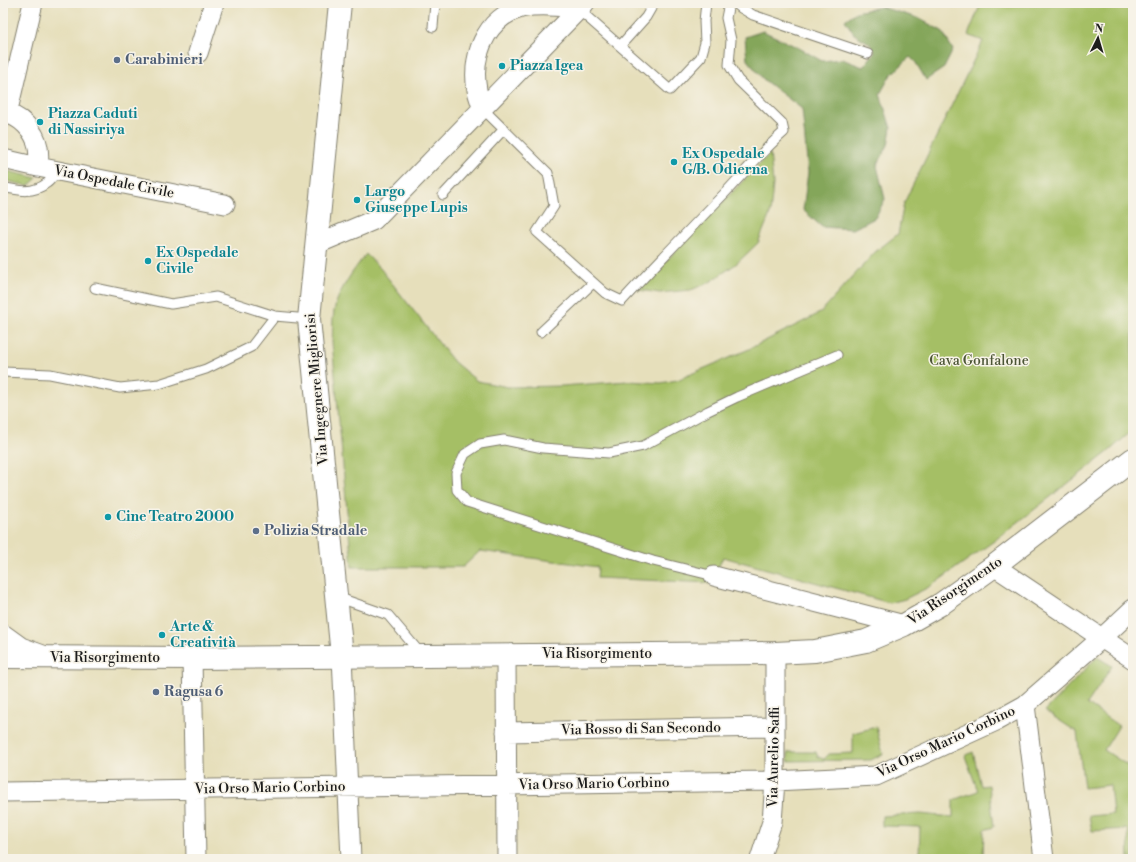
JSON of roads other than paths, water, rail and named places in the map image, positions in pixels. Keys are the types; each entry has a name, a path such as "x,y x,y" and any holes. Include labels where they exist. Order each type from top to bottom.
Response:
{"main road":[{"name":"Via Ingegnere Migliorisi","path":"340,3 309,319 342,656"},
{"name":"Via Risorgimento","path":"3,657 192,658 775,653 815,651 866,641 904,625 941,604 994,566 1133,458"}],"street":[{"path":"33,3 16,77 5,114 17,118 26,125 34,135 38,147 38,167"},
{"path":"198,53 214,3"},
{"path":"482,108 477,90 476,72 478,52 486,35 496,23 506,15 532,5 582,6"},
{"path":"317,244 374,220 582,6"},
{"name":"Via Ospedale Civile","path":"3,159 225,204"},
{"path":"994,566 1133,659"},
{"path":"714,576 904,625"},
{"name":"Via Orso Mario Corbino","path":"3,792 775,781 876,776 996,721 1025,705 1133,609"},
{"path":"3,634 21,647 35,653 54,658"},
{"name":"Via Aurelio Saffi","path":"760,859 772,822 775,781 775,653"},
{"path":"506,655 507,859"},
{"path":"342,656 351,859"},
{"path":"192,658 196,859"},
{"path":"1025,705 1044,859"},
{"name":"Via Rosso di San Secondo","path":"506,732 775,727"}],"lane":[{"path":"433,27 435,3"},
{"path":"620,46 646,17 654,3"},
{"path":"582,6 620,46 670,90 701,57 705,44 704,21 706,3"},
{"path":"482,108 548,173 554,206 537,232 604,293 622,301 772,142 784,132 782,123 738,80 729,65 731,40 726,18 729,3"},
{"path":"735,3 753,15 868,54"},
{"path":"443,194 504,129"},
{"path":"3,187 20,191 34,190 47,183 58,171"},
{"path":"541,332 593,283"},
{"path":"95,288 171,304 216,297 275,316 309,319"},
{"path":"3,372 50,374 120,388 159,384 206,369 251,347 275,316"},
{"path":"714,576 653,562 467,502 457,490 456,473 465,454 480,444 504,440 544,448 608,453 643,446 737,397 837,355"},
{"path":"336,597 388,615 422,656"}],"place":[{"name":"Carabinieri","path":"117,60"},
{"name":"Piazza Igea","path":"502,66"},
{"name":"Piazza Caduti di Nassiriya","path":"40,122"},
{"name":"Ex Ospedale G/B. Odierna","path":"674,162"},
{"name":"Largo Giuseppe Lupis","path":"357,200"},
{"name":"Ex Ospedale Civile","path":"148,261"},
{"name":"Cine Teatro 2000","path":"108,517"},
{"name":"Polizia Stradale","path":"256,531"},
{"name":"Arte & Creatività","path":"162,635"},
{"name":"Ragusa 6","path":"156,692"}],"park label":[{"name":"Cava Gonfalone","path":"979,361"}]}
